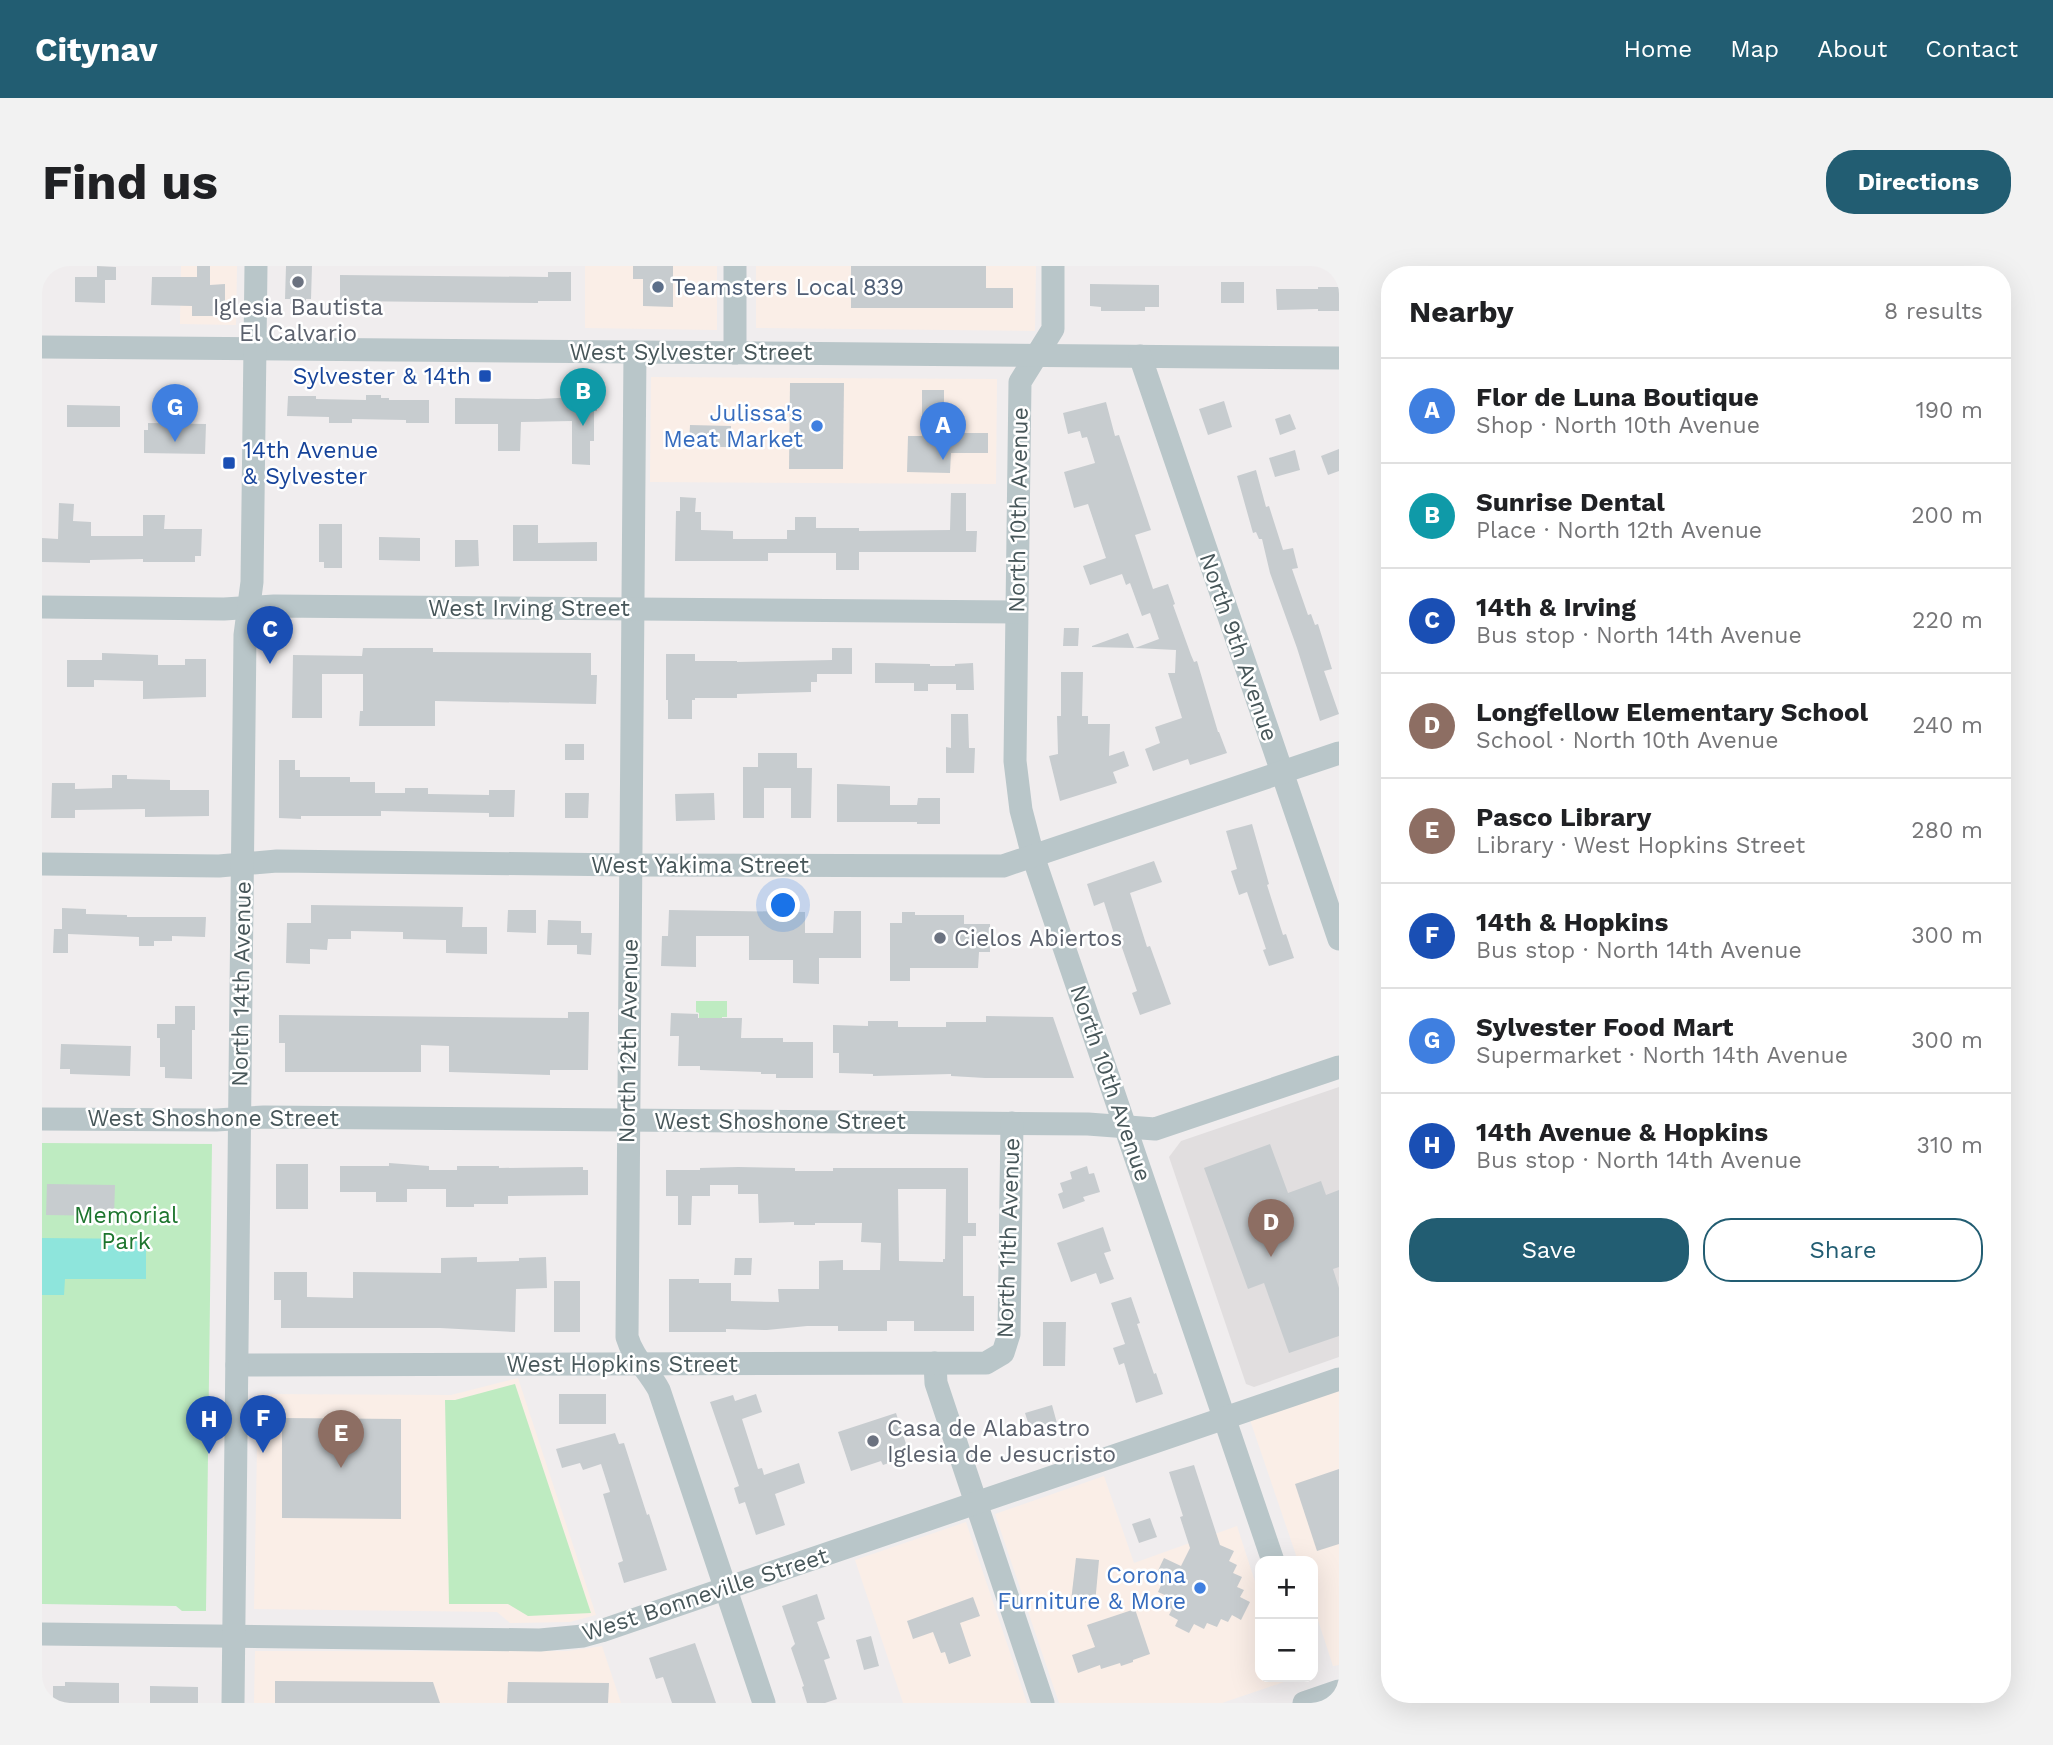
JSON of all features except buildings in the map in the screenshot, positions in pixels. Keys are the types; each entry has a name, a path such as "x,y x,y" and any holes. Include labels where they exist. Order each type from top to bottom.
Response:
{"street":[{"name":"North 14th Avenue","path":"233,1703 245,635 252,582 256,266"},
{"path":"735,266 735,353"},
{"name":"North 10th Avenue","path":"1053,266 1052,328 1020,382 1016,612 1017,781 1023,820 1271,1556"},
{"name":"West Sylvester Street","path":"42,347 1339,358"},
{"name":"North 12th Avenue","path":"635,352 626,1326 630,1347 659,1390 765,1703"},
{"name":"North 9th Avenue","path":"1140,356 1339,939"},
{"name":"West Irving Street","path":"42,607 274,606 1016,612"},
{"name":"West Yakima Street","path":"42,864 211,866 277,861 1003,866 1339,753"},
{"name":"West Shoshone Street","path":"42,1118 264,1117 1012,1123 1088,1124 1155,1129 1339,1067"},
{"name":"North 11th Avenue","path":"1003,1353 1009,1334 1012,1123"},
{"name":"West Hopkins Street","path":"237,1365 986,1363 1003,1353"},
{"path":"935,1363 936,1383 1043,1703"},
{"name":"West Bonneville Street","path":"42,1634 540,1640 601,1631 1339,1379"}],"shaded area":[{"path":"181,266 237,266 236,325 180,324"},
{"path":"585,266 717,266 717,330 585,328"},
{"path":"756,266 1036,266 1035,331 756,328"},
{"path":"651,377 997,379 996,484 650,482"},
{"path":"1339,1087 1339,1357 1254,1387 1246,1384 1169,1157 1181,1141"},
{"path":"518,1378 596,1615 570,1622 510,1623 497,1612 254,1609 258,1394 451,1395"},
{"path":"1339,1390 1339,1665 1333,1666 1318,1620 1318,1556 1296,1556 1250,1420"},
{"path":"1104,1476 1134,1563 1237,1526 1255,1582 1255,1682 1284,1682 1222,1703 1059,1703 995,1514"},
{"path":"966,1522 1027,1703 903,1703 855,1560"},
{"path":"602,1646 621,1703 254,1703 255,1651 567,1651"}],"green space":[{"path":"696,1001 727,1001 727,1017 722,1017 722,1035 699,1034"},
{"name":"Memorial Park","path":"42,1143 212,1144 206,1611 182,1611 176,1606 42,1604"},
{"path":"515,1384 591,1613 528,1616 508,1604 449,1604 445,1400 455,1400"}],"water":[{"path":"42,1238 146,1239 146,1279 65,1279 64,1295 42,1295"}],"place":[{"name":"Iglesia Bautista El Calvario","path":"298,282"},
{"name":"Teamsters Local 839","path":"658,287"},
{"name":"Sylvester & 14th","path":"485,376"},
{"name":"Sunrise Dental","path":"583,426"},
{"name":"Julissa's Meat Market","path":"817,426"},
{"name":"Sylvester Food Mart","path":"175,442"},
{"name":"Flor de Luna Boutique","path":"943,460"},
{"name":"14th Avenue & Sylvester","path":"229,463"},
{"name":"14th & Irving","path":"270,664"},
{"name":"Cielos Abiertos","path":"940,938"},
{"name":"Longfellow Elementary School","path":"1271,1257"},
{"name":"Casa de Alabastro Iglesia de Jesucristo","path":"873,1441"},
{"name":"14th & Hopkins","path":"263,1453"},
{"name":"14th Avenue & Hopkins","path":"209,1454"},
{"name":"Pasco Library","path":"341,1468"},
{"name":"Corona Furniture & More","path":"1200,1588"}]}
